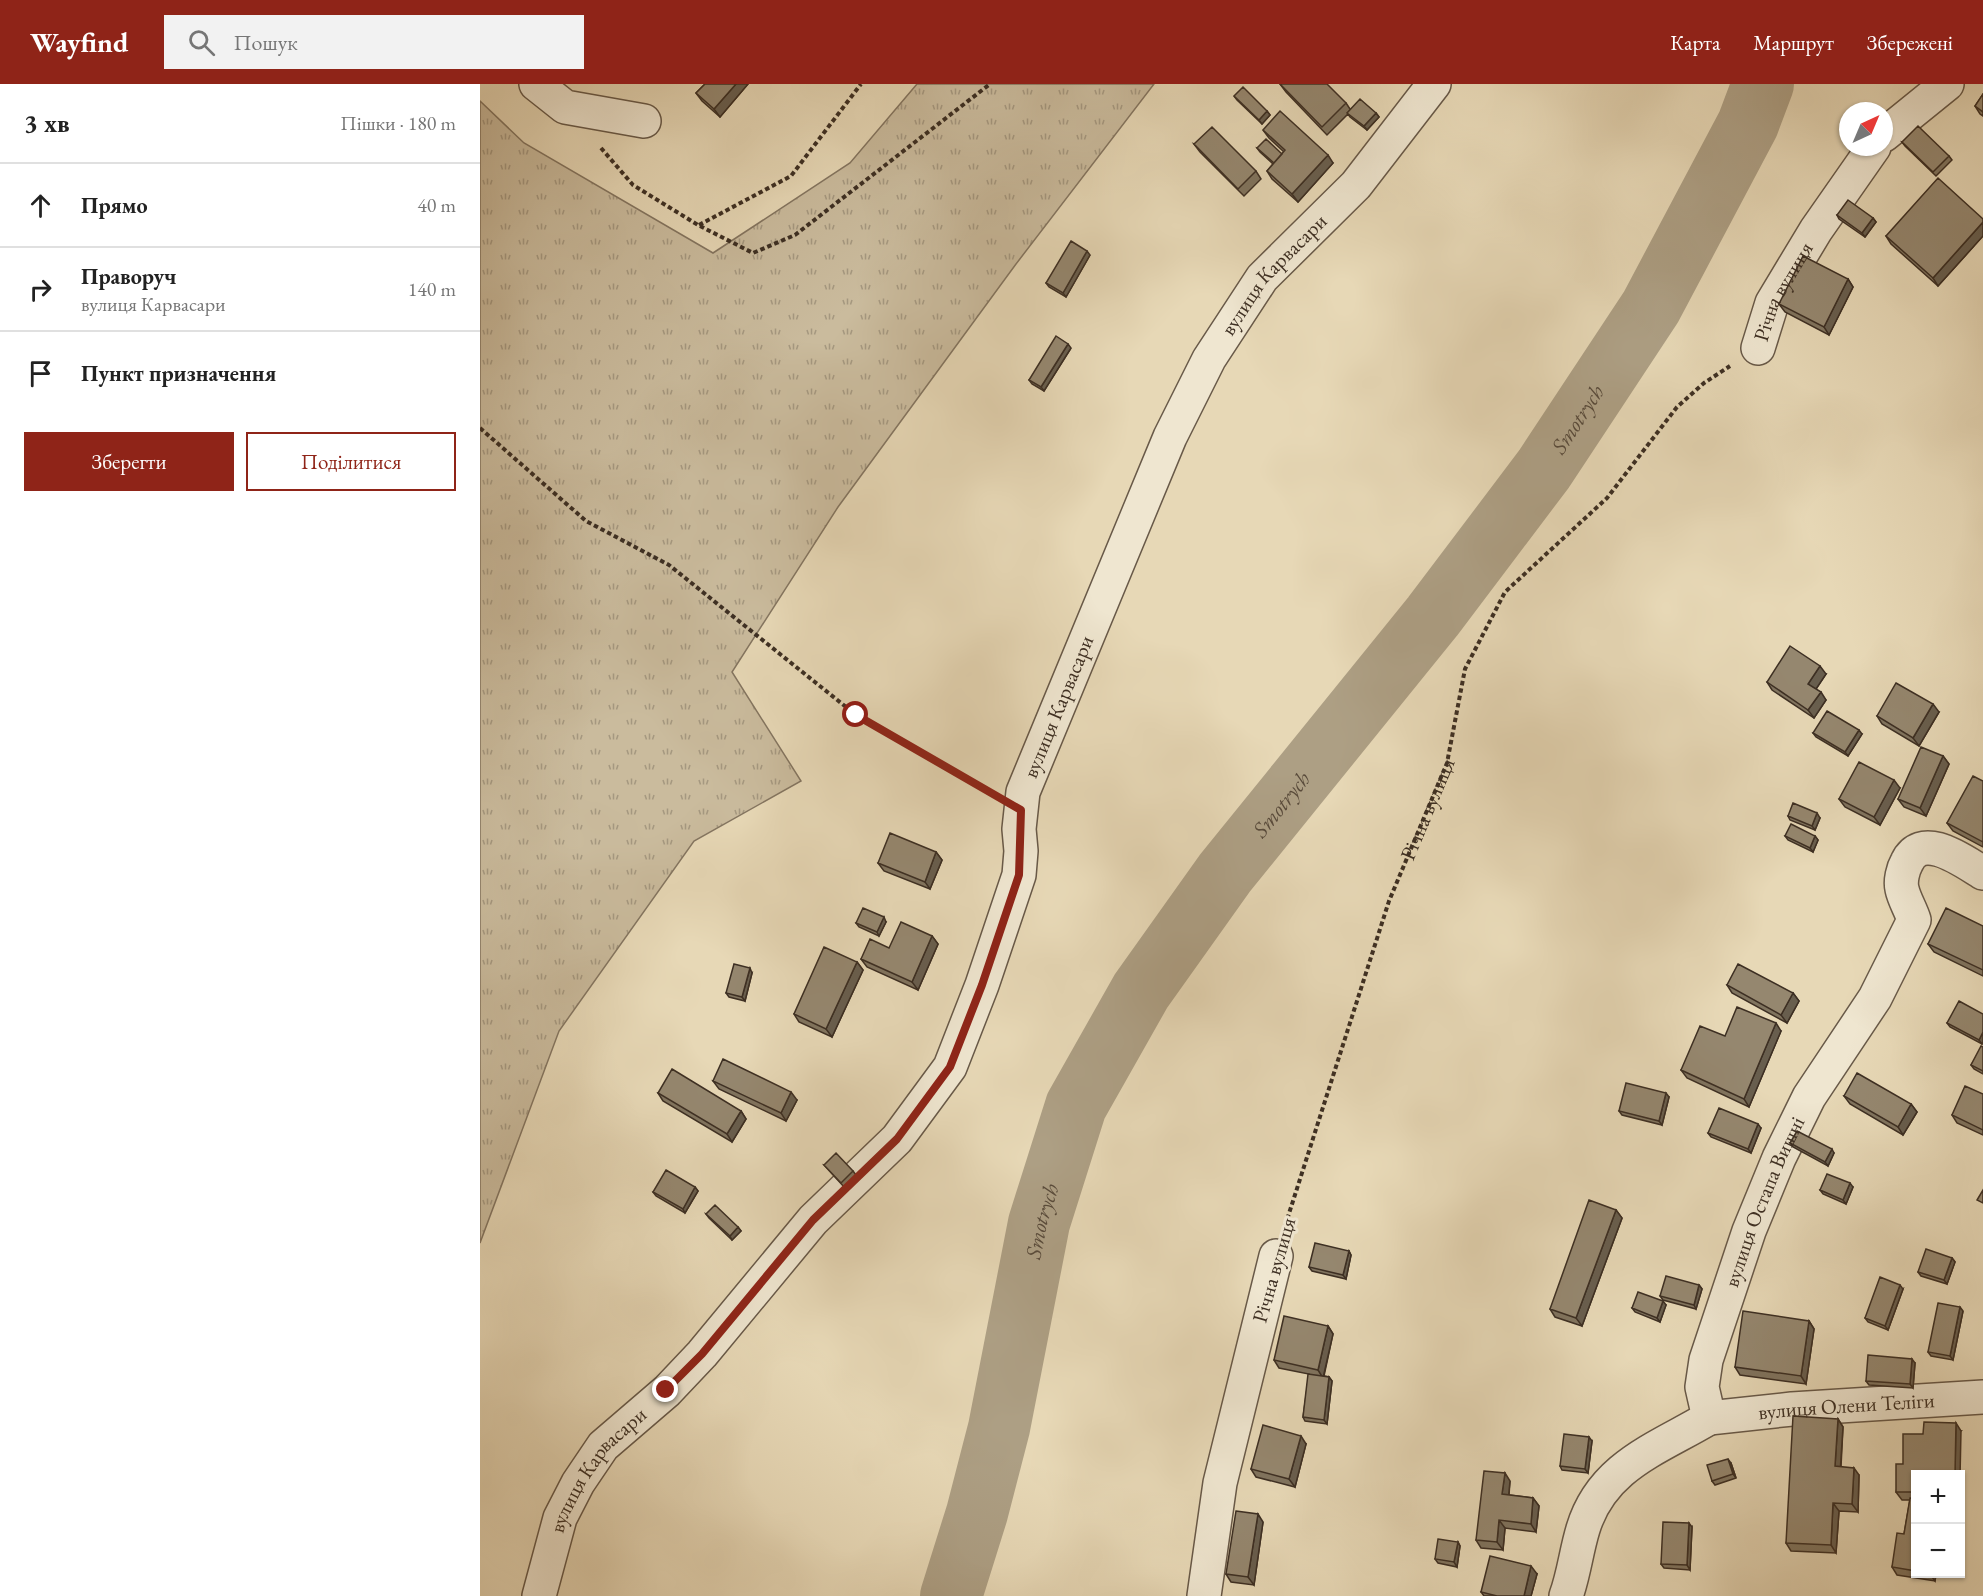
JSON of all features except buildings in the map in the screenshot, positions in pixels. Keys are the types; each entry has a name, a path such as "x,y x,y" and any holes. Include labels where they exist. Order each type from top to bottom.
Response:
{"street":[{"path":"536,84 566,107 644,121"},
{"name":"вулиця Карвасари","path":"539,1596 560,1518 578,1483 603,1446 666,1390 702,1354 813,1220 897,1139 950,1067 986,974 1019,875 1023,792 1170,437 1209,359 1262,278 1356,185 1434,84"},
{"path":"1893,128 1947,84"},
{"name":"Річна вулиця","path":"1758,348 1772,303 1816,230 1868,156"},
{"name":"вулиця Остапа Вишні","path":"1709,1418 1702,1386 1706,1360 1764,1191 1809,1097 1875,998 1914,920 1901,889 1903,870 1908,858 1917,849 1928,847 1957,858 1983,873"},
{"name":"Річна вулиця","path":"1204,1596 1220,1483 1276,1256"},
{"name":"вулиця Олени Теліги","path":"1709,1418 1792,1409 1983,1397"},
{"path":"1566,1596 1595,1498 1611,1478 1627,1465 1709,1418"}],"path":[{"path":"698,225 791,176 861,84"},
{"path":"566,107 633,185 698,225 753,253 795,235 990,84"},
{"name":"Річна вулиця","path":"1276,1256 1389,901 1448,763 1465,669 1505,592 1607,498 1677,407 1704,383 1758,348"},
{"path":"480,428 586,521 669,565 856,715 1021,810"}],"green space":[{"path":"917,84 1154,84 1016,264 838,507 732,672 801,781 694,841 559,1031 480,1243 480,101 524,143 713,253 850,163"}],"waterway":[{"name":"Smotrych","path":"951,1596 977,1513 999,1428 1039,1223 1076,1106 1141,991 1225,873 1433,616 1544,469 1651,307 1748,124 1763,84"}],"route":[{"path":"666,1390 702,1354 813,1220 897,1139 950,1067 982,985 1019,875 1021,810 856,715"}]}
